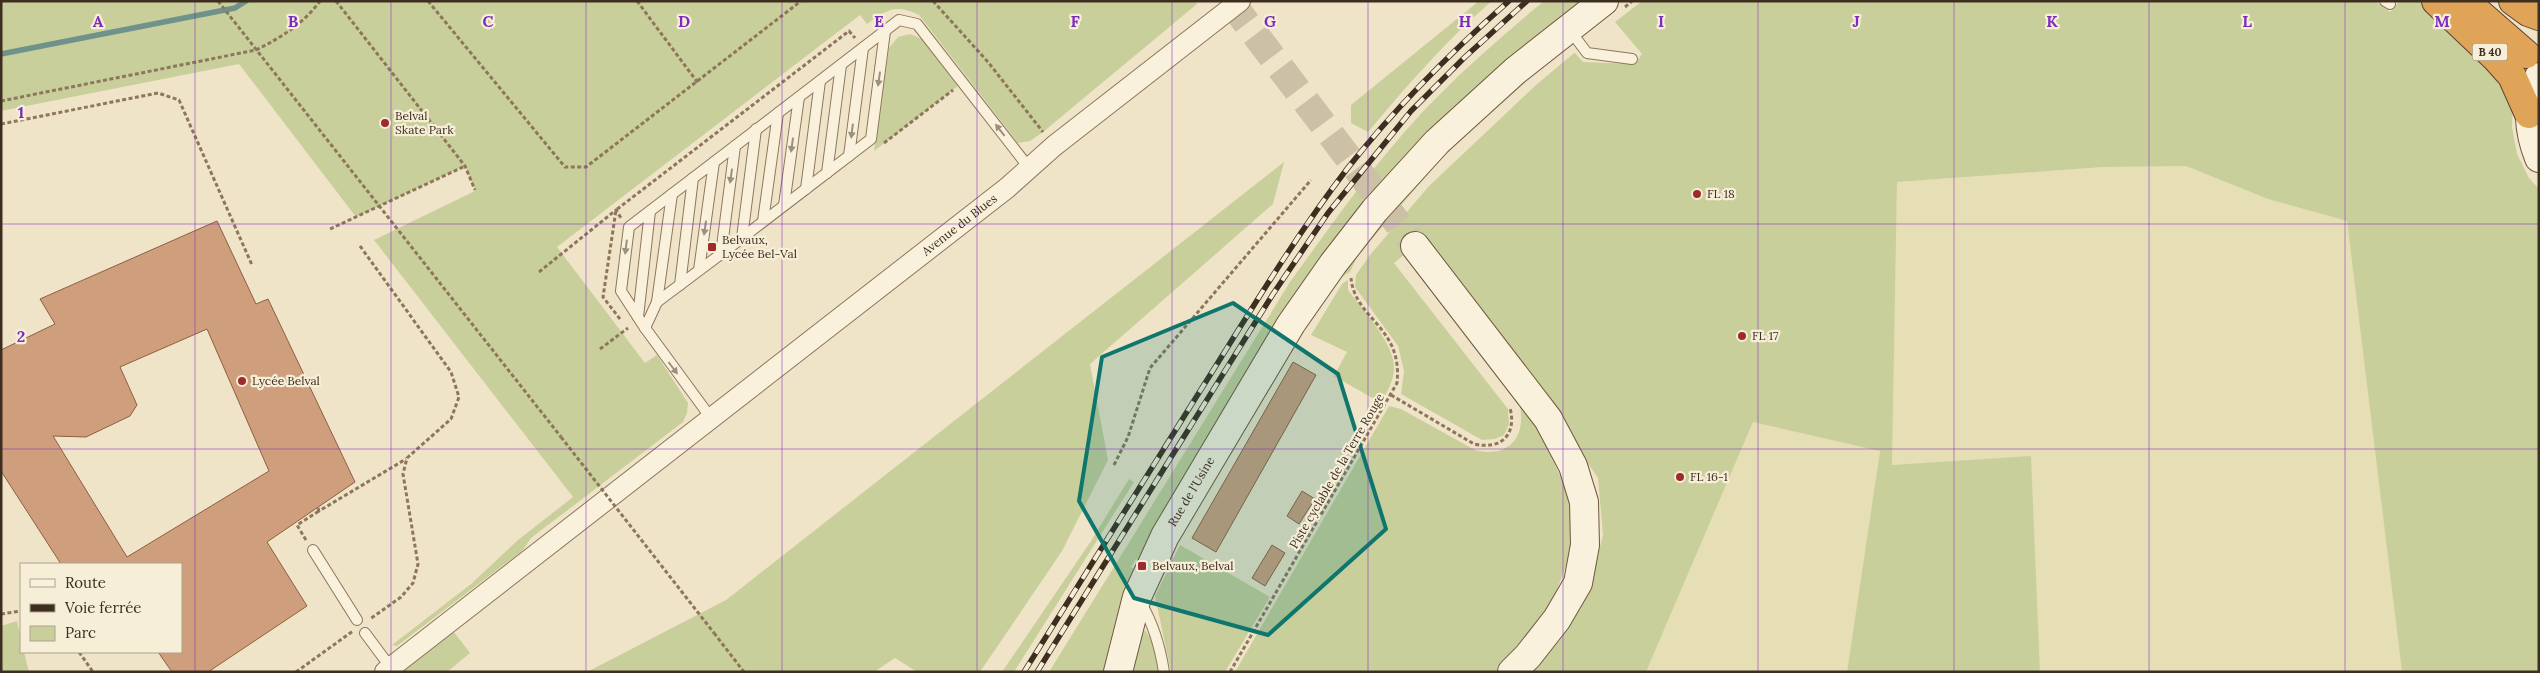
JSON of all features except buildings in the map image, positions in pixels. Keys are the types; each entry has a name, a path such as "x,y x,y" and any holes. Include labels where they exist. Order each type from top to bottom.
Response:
{"highway":[{"name":"B 40","path":"2436,1 2495,57 2512,76 2529,114"},
{"name":"B 40","path":"2465,1 2533,58"},
{"name":"B 40","path":"2482,1 2533,58"},
{"path":"2513,1 2528,12 2539,16"}],"main road":[{"name":"Rue de l'Usine","path":"1118,672 1137,597 1165,536 1291,324 1375,210 1437,142 1515,71 1604,1"},
{"path":"2533,58 2533,90 2529,114 2531,138 2539,158"},
{"path":"1415,246 1548,418 1573,466 1584,502 1585,545 1578,583 1557,619 1528,656 1512,672"}],"street":[{"name":"Avenue du Blues","path":"388,670 676,446 1240,1"}],"lane":[{"path":"710,418 644,328 620,291 629,227 899,20 917,24 1030,168"},
{"path":"1569,28 1587,53 1632,58"},
{"path":"657,302 871,139 885,31"},
{"path":"849,156 863,48"},
{"path":"827,172 841,64"},
{"path":"806,189 820,81"},
{"path":"784,205 799,97"},
{"path":"763,221 778,113"},
{"path":"742,238 756,129"},
{"path":"721,254 735,146"},
{"path":"699,270 714,162"},
{"path":"680,285 693,178"},
{"path":"644,328 657,302 672,194"},
{"path":"638,317 650,211"},
{"path":"313,550 388,670"},
{"path":"1137,597 1151,619 1160,644 1164,672"}],"path":[{"path":"218,1 744,672"},
{"path":"1,100 256,50 285,36 309,16 320,1"},
{"path":"336,1 465,166 475,190"},
{"path":"428,1 565,167 586,167 698,83 802,1"},
{"path":"637,1 698,83"},
{"path":"933,1 988,62 1054,146"},
{"path":"1,124 158,93 179,100 252,265"},
{"path":"330,229 465,166"},
{"path":"1114,465 1128,437 1150,368 1311,180"},
{"path":"539,272 616,210"},
{"path":"313,550 297,526 318,509 407,458 451,419 459,397 451,372 360,246"},
{"name":"Piste cyclable de la Terre Rouge","path":"1230,672 1391,395 1397,376 1396,352 1388,338 1359,301 1352,288 1351,275"},
{"path":"600,349 628,328"},
{"path":"1391,395 1474,444 1485,446 1496,445 1505,439 1511,429 1513,419 1510,408 1504,400"},
{"path":"369,620 401,597 412,583 418,564 403,474 407,458"},
{"path":"1,614 20,611"},
{"path":"296,672 361,626"},
{"path":"80,653 93,672"}],"highlighted area":[{"path":"1233,303 1338,374 1386,529 1268,635 1134,598 1079,501 1102,357"}],"shaded area":[{"path":"2186,166 2268,199 2347,221 2402,672 2040,672 2031,457 1892,465 1897,182 2103,167"},
{"path":"1753,422 1880,450 1847,672 1646,672"}],"green space":[{"path":"1,1 1195,1 1197,4 1043,132 1030,141 1018,143 919,15 904,10 892,10 867,24 860,15 557,247 645,363 657,355 688,403 687,413 683,422 531,538 522,551 397,646 392,645 471,584 518,540 573,497 374,240 475,191 465,166 356,217 239,64 1,111"},
{"path":"1479,1 1492,1 1443,47 1368,132 1351,123 1351,105"},
{"path":"1544,1 1584,1 1280,318 1209,435 1141,561 1136,559 1131,567 1136,570 1113,631 1103,672 1049,672 1290,282 1343,209 1418,116 1490,47"},
{"path":"1642,1 2375,1 2390,12 2398,3 2397,1 2427,1 2494,63 2513,101 2512,127 2517,154 2529,178 2539,189 2539,672 2402,672 2347,221 2268,199 2186,166 2103,167 1897,182 1892,465 2031,456 2040,672 1847,672 1880,451 1753,422 1646,672 1530,672 1560,640 1589,590 1603,535 1598,478 1539,392 1405,254 1394,263 1508,409 1509,424 1504,435 1495,439 1482,440 1401,394 1404,371 1398,346 1355,287 1356,275 1370,255 1429,186 1536,85 1573,54 1575,53 1583,62 1635,64 1642,54 1615,22"},
{"path":"910,34 922,39 958,86 874,151 889,48 898,37"},
{"path":"1565,47 1448,151 1358,255 1350,272 1342,277 1303,330 1341,268 1443,148 1519,78"},
{"path":"1284,162 1273,204 1090,364 1108,460 1062,551 980,672 917,672 895,658 874,672 587,672 726,600"},
{"path":"1348,280 1348,290 1377,328 1390,350 1393,360 1394,370 1392,379 1381,403 1334,376 1347,352 1311,335 1342,284"},
{"path":"1520,405 1536,424 1567,491 1574,544 1551,606 1525,645 1495,672 1235,672 1389,406 1401,409 1475,450 1487,452 1505,448 1517,436 1520,428"},
{"path":"1129,479 1134,482 1014,672 1002,672 1091,541"},
{"path":"1180,545 1270,597 1225,672 1171,672 1155,596"},
{"path":"17,621 20,635 20,653 24,653 29,672 1,672 1,626"},
{"path":"1145,630 1154,644 1158,672 1130,672 1138,641"},
{"path":"454,632 470,653 447,672 402,672"}],"waterway":[{"path":"1,54 235,8 246,1"}],"tunnel":[{"path":"1230,1 1415,246"}],"railway":[{"path":"1024,672 1268,282 1326,197 1384,124 1444,61 1509,1"},
{"path":"1037,672 1273,294 1328,213 1411,111 1465,57 1527,1"}],"place":[{"name":"Belval Skate Park","path":"385,123"},
{"name":"FL 18","path":"1697,194"},
{"name":"Belvaux, Lycée Bel-Val","path":"712,247"},
{"name":"FL 17","path":"1742,336"},
{"name":"Lycée Belval","path":"242,381"},
{"name":"FL 16-1","path":"1680,477"},
{"name":"Belvaux, Belval","path":"1142,566"}]}
